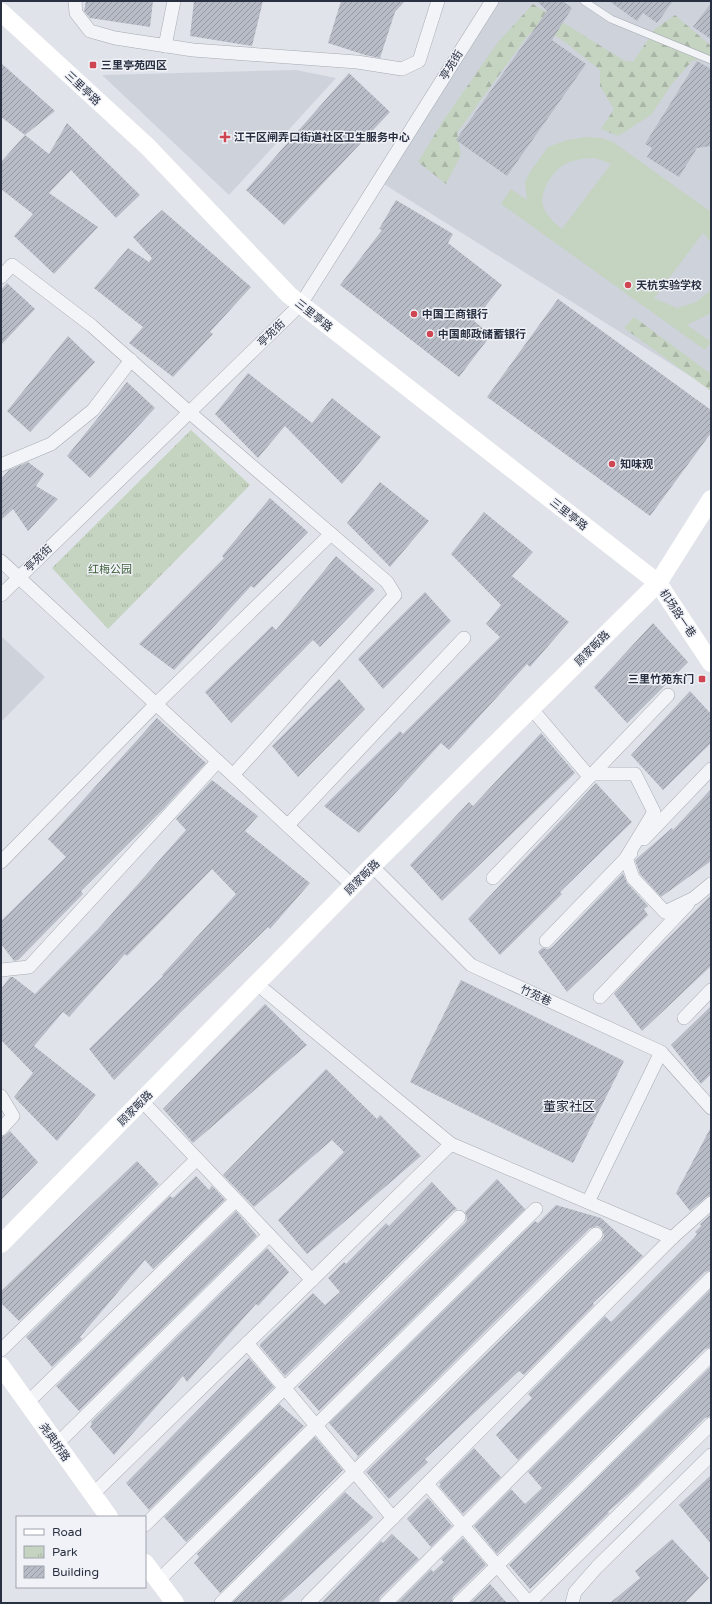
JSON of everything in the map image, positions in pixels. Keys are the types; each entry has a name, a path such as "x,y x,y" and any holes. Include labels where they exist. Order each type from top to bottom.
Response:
{"street":[{"path":"75,1 76,12 90,31 115,38 193,50 357,62 402,69 419,61 438,1"},
{"path":"165,46 174,1"},
{"name":"亭苑街","path":"1,595 301,304 492,1"},
{"name":"三里亭路","path":"1,12 148,147 289,295 658,583"},
{"path":"1,277 12,265 92,326 189,412 387,582 395,595 233,775"},
{"path":"1,466 51,444 93,410 131,360"},
{"name":"顾家畈路","path":"1,1244 372,866 658,583 711,499"},
{"path":"1,862 156,704 331,534"},
{"path":"1,561 353,886"},
{"name":"机场路一巷","path":"658,583 711,663"},
{"path":"288,825 464,638"},
{"path":"493,878 668,695"},
{"path":"531,708 587,774 634,774 654,812 626,858"},
{"path":"1,970 29,967 218,761"},
{"path":"546,941 711,769"},
{"path":"626,858 633,878 665,912 694,898 711,884"},
{"name":"竹苑巷","path":"372,866 470,965 661,1052 711,1108"},
{"path":"600,997 711,881"},
{"path":"257,984 451,1144 672,1238"},
{"path":"684,1018 711,990"},
{"path":"588,1202 661,1052"},
{"path":"1,1096 13,1116 1,1129"},
{"path":"142,1101 312,1280"},
{"path":"92,1495 451,1144"},
{"path":"1,1350 197,1159"},
{"path":"27,1403 236,1200"},
{"path":"308,1603 672,1238 711,1203"},
{"path":"158,1581 536,1209"},
{"path":"146,1524 459,1217"},
{"path":"57,1444 269,1234"},
{"path":"221,1603 596,1234"},
{"path":"386,1603 711,1278"},
{"path":"247,1343 393,1518"},
{"path":"459,1603 711,1355"},
{"name":"尧典桥路","path":"1,1366 92,1495 109,1516"},
{"path":"427,1484 529,1603 711,1424"},
{"path":"572,1603 575,1592 597,1567 711,1455"},
{"path":"146,1565 175,1603"}],"lane":[{"path":"584,1 611,19 711,60"}],"shaded area":[{"name":"天杭实验学校","path":"492,1 711,1 711,389 379,181"},
{"name":"江干区闸弄口街道社区卫生服务中心","path":"296,70 336,78 229,195 102,75"},
{"path":"1,636 45,677 1,722"}],"green space":[{"path":"533,4 625,61 633,62 655,29 675,15 711,46 711,63 702,59 692,61 672,84 651,115 618,136 601,129 614,109 600,86 600,70 561,39 537,28 528,35 457,133 461,155 446,184 418,162 443,121 498,42"},
{"path":"586,137 601,138 613,142 711,212 711,242 703,233 654,298 677,308 696,302 711,290 711,313 687,325 711,342 705,350 501,204 511,189 527,200 525,182 530,172 548,147 567,140","holes":["595,158 611,164 562,229 548,215 542,203 544,192 551,177 561,167 573,161"]},
{"path":"634,317 711,374 711,391 624,328"},
{"name":"红梅公园","path":"191,430 250,485 108,629 52,568"}],"building":[{"path":"86,1 153,1 150,27 90,18 84,11"},
{"path":"194,1 263,1 252,46 190,36"},
{"path":"341,1 405,1 395,12 380,58 365,55 328,43"},
{"path":"537,1 563,1 572,8 552,40 586,64 507,176 456,140 547,11"},
{"path":"609,1 673,1 657,23 643,13 637,21"},
{"path":"711,3 711,39 693,27"},
{"path":"697,61 711,69 711,146 697,148 679,177 647,157 652,148 645,144"},
{"path":"1,63 55,111 25,135 1,117"},
{"path":"349,73 390,112 284,225 246,190"},
{"path":"67,123 140,195 116,218 71,170 49,193 98,227 54,274 14,236 33,214 1,189 1,162 25,135 49,154"},
{"path":"396,200 453,234 448,243 502,285 474,321 491,335 459,377 340,285 382,230 379,229"},
{"path":"162,210 251,287 210,332 213,334 173,377 129,343 143,327 94,288 128,248 149,262 152,258 133,237"},
{"path":"7,283 35,309 1,345 1,290"},
{"path":"558,299 711,410 711,433 650,516 487,397"},
{"path":"68,336 95,362 30,432 7,411"},
{"path":"248,373 312,423 332,398 381,437 342,484 285,426 258,458 215,414"},
{"path":"127,382 155,408 90,478 67,456"},
{"path":"28,462 44,474 36,486 58,499 28,531 13,509 1,520 1,479 9,470"},
{"path":"380,482 429,521 390,567 347,523"},
{"path":"270,498 308,532 254,588 251,586 174,670 139,644 224,558 222,556"},
{"path":"484,512 533,552 512,576 569,622 530,667 527,664 449,750 441,743 359,833 324,806 400,731 403,734 500,637 486,624 501,605 451,554"},
{"path":"336,556 375,590 320,647 313,640 231,723 205,692 272,626 276,630"},
{"path":"425,592 451,621 383,689 358,659"},
{"path":"653,623 688,662 627,723 594,687"},
{"path":"339,679 365,709 298,777 272,746"},
{"path":"690,691 711,714 711,743 663,790 631,755"},
{"path":"157,718 206,763 164,808 81,891 83,894 18,960 14,961 1,944 1,921 66,857 48,839"},
{"path":"541,733 575,773 442,901 410,865 469,802 473,806"},
{"path":"212,780 258,816 245,831 310,883 270,929 268,927 114,1080 89,1049 163,976 162,975 236,894 212,869 127,956 125,954 69,1017 63,1012 34,1046 96,1095 57,1141 14,1097 33,1073 1,1040 1,989 10,977 13,977 35,994 98,929 186,830 176,819"},
{"path":"596,783 632,822 560,892 562,894 500,955 468,919"},
{"path":"711,789 711,861 661,897 640,874 635,860 672,828 673,830"},
{"path":"623,873 627,883 648,906 644,909 648,915 567,992 538,952 542,948 548,949 552,947"},
{"path":"711,895 711,966 642,1031 614,994"},
{"path":"461,980 624,1061 573,1163 410,1082"},
{"path":"265,1004 307,1045 193,1143 163,1109"},
{"path":"711,1006 711,1074 701,1084 671,1045"},
{"path":"326,1069 377,1119 380,1115 421,1156 307,1254 278,1220 344,1152 332,1140 254,1207 223,1175"},
{"path":"711,1127 711,1195 706,1197 690,1211 676,1193"},
{"path":"10,1131 38,1162 1,1200 1,1137"},
{"path":"137,1161 159,1184 19,1321 1,1303 1,1291"},
{"path":"196,1176 209,1190 212,1186 225,1200 153,1269 145,1260 80,1337 82,1339 52,1367 26,1337 170,1196 173,1198"},
{"path":"497,1179 525,1209 319,1411 298,1387 465,1223 467,1219 465,1212"},
{"path":"432,1182 457,1209 453,1211 285,1376 260,1346 260,1344 313,1293 325,1305 340,1292 328,1278 344,1262 346,1264 386,1223 389,1226"},
{"path":"556,1205 601,1218 643,1256 593,1303 594,1305 524,1375 519,1371 425,1459 428,1462 389,1499 366,1472 602,1240 604,1236 602,1229 598,1226 590,1228 355,1460 358,1456 329,1423 535,1221 538,1223"},
{"path":"236,1211 257,1236 79,1411 56,1386"},
{"path":"711,1214 711,1270 705,1272 518,1460 496,1435 532,1398 528,1394 605,1316 611,1322 694,1238 697,1234 695,1232 701,1226 700,1224"},
{"path":"267,1248 289,1272 258,1306 256,1304 187,1382 183,1376 114,1455 90,1427 92,1424 91,1422"},
{"path":"711,1289 711,1347 705,1349 497,1554 474,1526 511,1489 525,1504 542,1488 528,1472"},
{"path":"249,1358 274,1387 149,1510 126,1483"},
{"path":"711,1366 711,1416 705,1418 530,1589 509,1565"},
{"path":"279,1404 304,1426 186,1542 164,1517"},
{"path":"315,1437 343,1470 220,1593 194,1563 199,1557 197,1554"},
{"path":"474,1448 501,1477 463,1514 439,1486 441,1485 439,1483"},
{"path":"711,1475 711,1544 679,1505"},
{"path":"345,1492 373,1517 366,1524 280,1603 232,1603"},
{"path":"428,1498 452,1526 431,1547 407,1519"},
{"path":"392,1534 419,1559 380,1597 378,1603 321,1603 381,1541 383,1543"},
{"path":"463,1538 486,1565 453,1597 451,1603 397,1603 431,1569 433,1572 444,1562 441,1559"},
{"path":"672,1539 709,1578 685,1603 610,1603 640,1578 635,1571"},
{"path":"490,1584 507,1603 470,1603"}],"place":[{"name":"三里亭苑四区","path":"93,65"},
{"name":"江干区闸弄口街道社区卫生服务中心","path":"225,137"},
{"name":"天杭实验学校","path":"628,285"},
{"name":"中国工商银行","path":"414,314"},
{"name":"中国邮政储蓄银行","path":"430,334"},
{"name":"知味观","path":"612,464"},
{"name":"三里竹苑东门","path":"702,679"}],"district":[{"name":"董家社区","path":"569,1106"}]}
